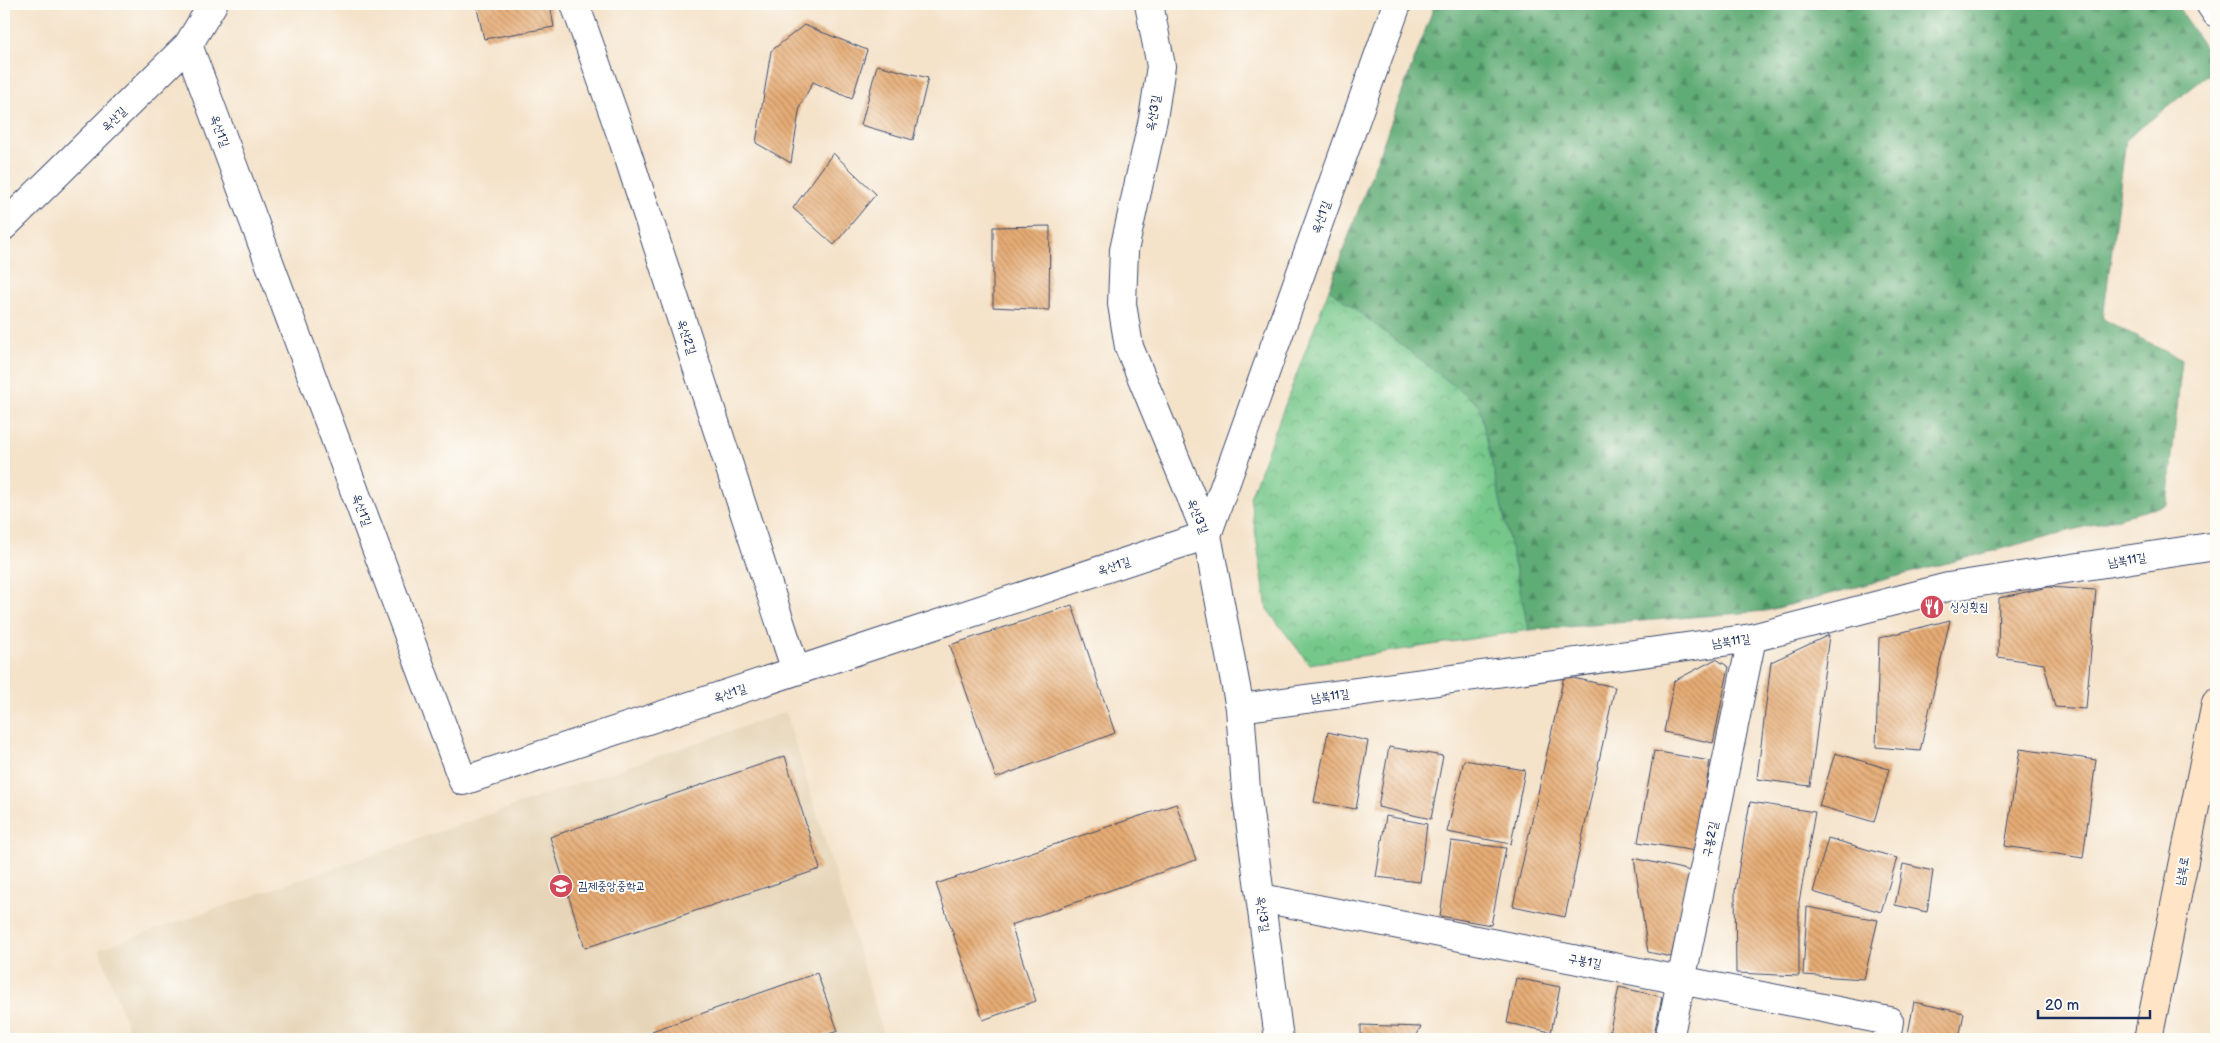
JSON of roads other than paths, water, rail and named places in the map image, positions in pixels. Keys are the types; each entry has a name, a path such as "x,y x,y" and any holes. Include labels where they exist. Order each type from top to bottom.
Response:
{"main road":[{"name":"남북로","path":"2148,1039 2216,703"}],"street":[{"name":"옥산길","path":"4,226 188,45 213,4"},
{"name":"옥산2길","path":"575,4 624,143 796,671"},
{"name":"옥산3길","path":"1149,4 1160,66 1153,119 1124,250 1122,304 1129,347 1207,535 1240,708 1246,790 1279,1039"},
{"name":"옥산1길","path":"188,45 463,781 1207,535 1397,4"},
{"path":"2210,4 2216,13"},
{"name":"남북11길","path":"1240,708 1752,638 1948,587 2216,546"},
{"name":"구봉2길","path":"1669,1039 1752,638"},
{"name":"구봉1길","path":"1261,898 1889,1021 1886,1039"}],"place":[{"name":"싱싱횟집","path":"1932,607"},
{"name":"김제중앙중학교","path":"561,886"}]}
